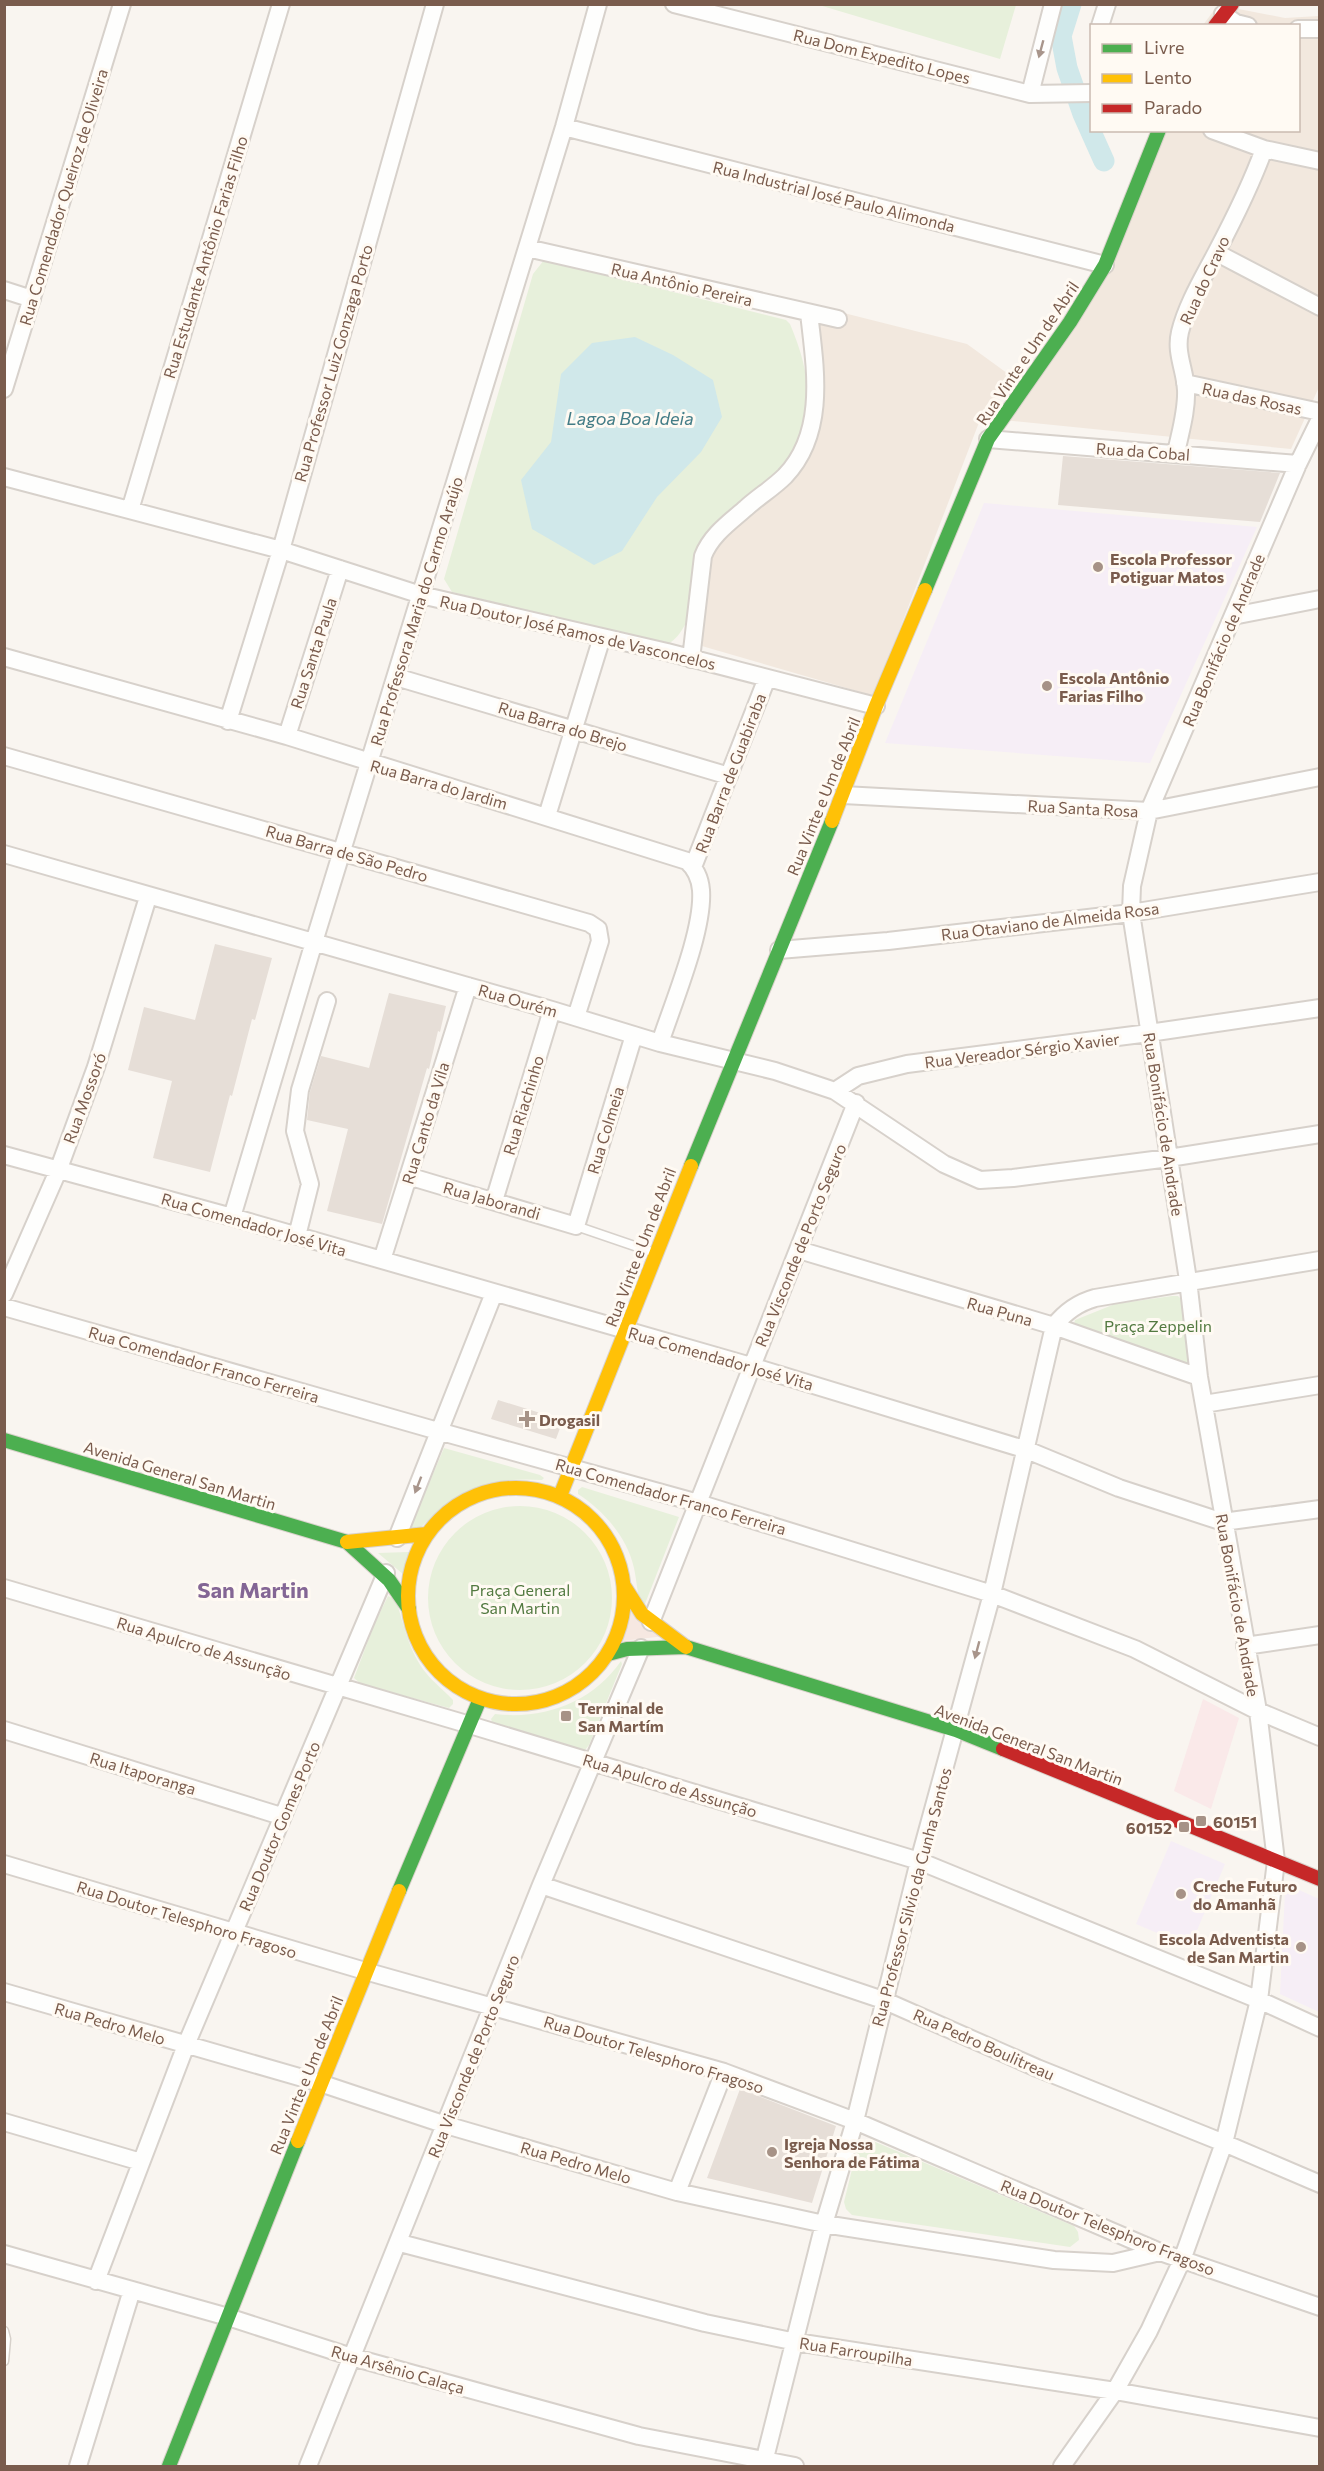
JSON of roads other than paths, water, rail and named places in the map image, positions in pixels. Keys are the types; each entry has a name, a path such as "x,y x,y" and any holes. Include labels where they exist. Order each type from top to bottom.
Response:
{"main road":[{"name":"Rua Vinte e Um de Abril","path":"560,1496 732,1062 843,795 876,706 988,439 1070,322 1105,265 1158,132"},
{"name":"Avenida General San Martin","path":"4,1440 347,1542 427,1534"},
{"path":"511,1487 536,1489 560,1496 581,1509 599,1526 613,1547 620,1566 624,1586 621,1621 608,1654 593,1673 574,1688 552,1699 528,1704 504,1704 480,1699 458,1688 424,1654 414,1632 409,1609 408,1589 411,1570 427,1534 443,1515 464,1501 487,1491 511,1487"},
{"name":"Avenida General San Martin","path":"347,1542 386,1573 401,1592 409,1609"},
{"name":"Avenida General San Martin","path":"624,1586 633,1606 686,1647"},
{"name":"Avenida General San Martin","path":"608,1654 641,1648 686,1647 956,1730 1320,1879"},
{"name":"Rua Vinte e Um de Abril","path":"169,2466 365,1971 480,1699"}],"street":[{"name":"Rua Comendador Queiroz de Oliveira","path":"4,389 122,4"},
{"name":"Rua Estudante Antônio Farias Filho","path":"130,510 281,4"},
{"name":"Rua Professor Luiz Gonzaga Porto","path":"228,721 281,550 435,4"},
{"name":"Rua Professora Maria do Carmo Araújo","path":"232,1217 564,127 598,4"},
{"path":"1030,94 1053,4"},
{"path":"1101,24 1107,4"},
{"name":"Rua Dom Expedito Lopes","path":"676,5 1030,94 1089,93"},
{"path":"1223,15 1242,24"},
{"path":"1300,29 1320,29"},
{"name":"Rua Industrial José Paulo Alimonda","path":"564,127 1105,265"},
{"path":"1216,132 1232,140 1264,149 1320,161"},
{"name":"Rua do Cravo","path":"1176,453 1185,409 1185,383 1178,355 1181,329 1248,189 1264,149"},
{"name":"Rua Antônio Pereira","path":"527,248 838,319"},
{"path":"1217,253 1320,308"},
{"path":"4,290 32,299"},
{"name":"Rua Doutor José Ramos de Vasconcelos","path":"691,659 703,556 708,544 785,476 807,440 816,394 809,313"},
{"name":"Rua das Rosas","path":"1185,383 1320,412"},
{"name":"Rua Bonifácio de Andrade","path":"1062,2466 1115,2391 1149,2331 1182,2260 1224,2143 1259,2000 1276,1861 1258,1711 1199,1377 1188,1280 1131,913 1132,886 1149,812 1298,464 1320,419"},
{"name":"Rua da Cobal","path":"988,439 1298,464"},
{"name":"Rua Doutor José Ramos de Vasconcelos","path":"4,477 281,550 421,595 602,637 876,706"},
{"name":"Rua Santa Paula","path":"286,736 340,569"},
{"path":"1233,616 1320,599"},
{"path":"547,816 602,637"},
{"name":"Rua Barra do Jardim","path":"4,657 286,736 370,764 676,856 693,867"},
{"name":"Rua Barra do Brejo","path":"396,677 729,776"},
{"name":"Rua Barra de Guabiraba","path":"693,867 767,678"},
{"name":"Rua Barra de São Pedro","path":"4,756 595,925 600,934 600,941 576,1017"},
{"name":"Rua Santa Rosa","path":"843,795 1149,812 1320,777"},
{"name":"Rua Ourém","path":"4,854 148,897 552,1010 660,1043 774,1071 835,1090 944,1164 980,1180 1013,1178 1169,1158 1320,1134"},
{"path":"660,1043 692,943 700,910 700,889 693,867"},
{"name":"Rua Otaviano de Almeida Rosa","path":"779,950 888,941 1131,913 1320,882"},
{"name":"Rua Mossoró","path":"4,1294 58,1171 96,1067 148,897"},
{"name":"Rua Canto da Vila","path":"382,1260 468,986"},
{"path":"297,1236 310,1184 295,1131 296,1120 300,1090 327,1001"},
{"name":"Rua Vereador Sérgio Xavier","path":"835,1090 858,1076 890,1068 1320,1008"},
{"name":"Rua Riachinho","path":"494,1201 552,1010"},
{"name":"Rua Colmeia","path":"576,1226 634,1035"},
{"name":"Rua Visconde de Porto Seguro","path":"651,1622 856,1103"},
{"name":"Rua Comendador José Vita","path":"4,1155 232,1217 751,1366 1027,1450 1119,1488 1223,1522"},
{"name":"Rua Jaborandi","path":"408,1176 576,1226"},
{"name":"Rua Puna","path":"799,1250 876,1275 1054,1326 1199,1377"},
{"path":"1054,1326 1064,1313 1086,1300 1188,1280 1320,1260"},
{"path":"397,1538 494,1293"},
{"name":"Rua Comendador Franco Ferreira","path":"4,1307 698,1503 992,1594 1135,1649 1258,1711 1320,1737"},
{"name":"Rua Professor Silvio da Cunha Santos","path":"764,2464 824,2224 855,2121 919,1861 992,1594 1054,1326"},
{"path":"1204,1404 1320,1385"},
{"path":"1223,1522 1320,1509"},
{"name":"Rua Doutor Gomes Porto","path":"96,2281 186,2045 281,1816 386,1573"},
{"name":"Rua Apulcro de Assunção","path":"4,1588 338,1688 593,1761 919,1861 1259,2000 1320,2028"},
{"path":"1245,1646 1320,1635"},
{"name":"Rua Visconde de Porto Seguro","path":"308,2466 400,2243 541,1885 641,1648"},
{"name":"Rua Itaporanga","path":"4,1730 281,1816"},
{"name":"Rua Doutor Telesphoro Fragoso","path":"4,1864 365,1971 493,2005 724,2072 855,2121 1160,2252 1320,2307"},
{"name":"Rua Pedro Boulitreau","path":"541,1885 883,2001 1037,2068 1320,2184"},
{"name":"Rua Pedro Melo","path":"4,1992 320,2083 446,2125 677,2192 824,2224 1054,2260 1113,2263 1160,2252"},
{"path":"677,2192 724,2072"},
{"path":"4,2122 141,2162"},
{"name":"Rua Farroupilha","path":"400,2243 705,2323 795,2342 1115,2391 1320,2428"},
{"name":"Rua Arsênio Calaça","path":"4,2254 228,2317 352,2357 639,2436 764,2464 795,2466"},
{"path":"78,2466 132,2290"}],"lane":[{"path":"576,1226 655,1253"},
{"path":"4,2331 6,2340 4,2361"}],"water":[{"name":"Lagoa Boa Ideia","path":"635,337 673,355 713,380 722,417 701,452 657,497 622,551 594,565 532,529 521,480 551,442 561,374 592,343"}],"waterway":[{"path":"1071,4 1061,36 1067,68 1090,130"},
{"path":"1091,132 1104,161"}],"place":[{"name":"Escola Professor Potiguar Matos","path":"1098,567"},
{"name":"Escola Antônio Farias Filho","path":"1047,686"},
{"name":"Drogasil","path":"527,1419"},
{"name":"Terminal de San Martím","path":"566,1716"},
{"name":"60151","path":"1201,1821"},
{"name":"60152","path":"1184,1827"},
{"name":"Creche Futuro do Amanhã","path":"1181,1894"},
{"name":"Escola Adventista de San Martin","path":"1301,1947"},
{"name":"Igreja Nossa Senhora de Fátima","path":"772,2152"}],"district":[{"name":"San Martin","path":"253,1589"}],"park label":[{"name":"Praça Zeppelin","path":"1158,1325"},
{"name":"Praça General San Martin","path":"520,1598"}]}
